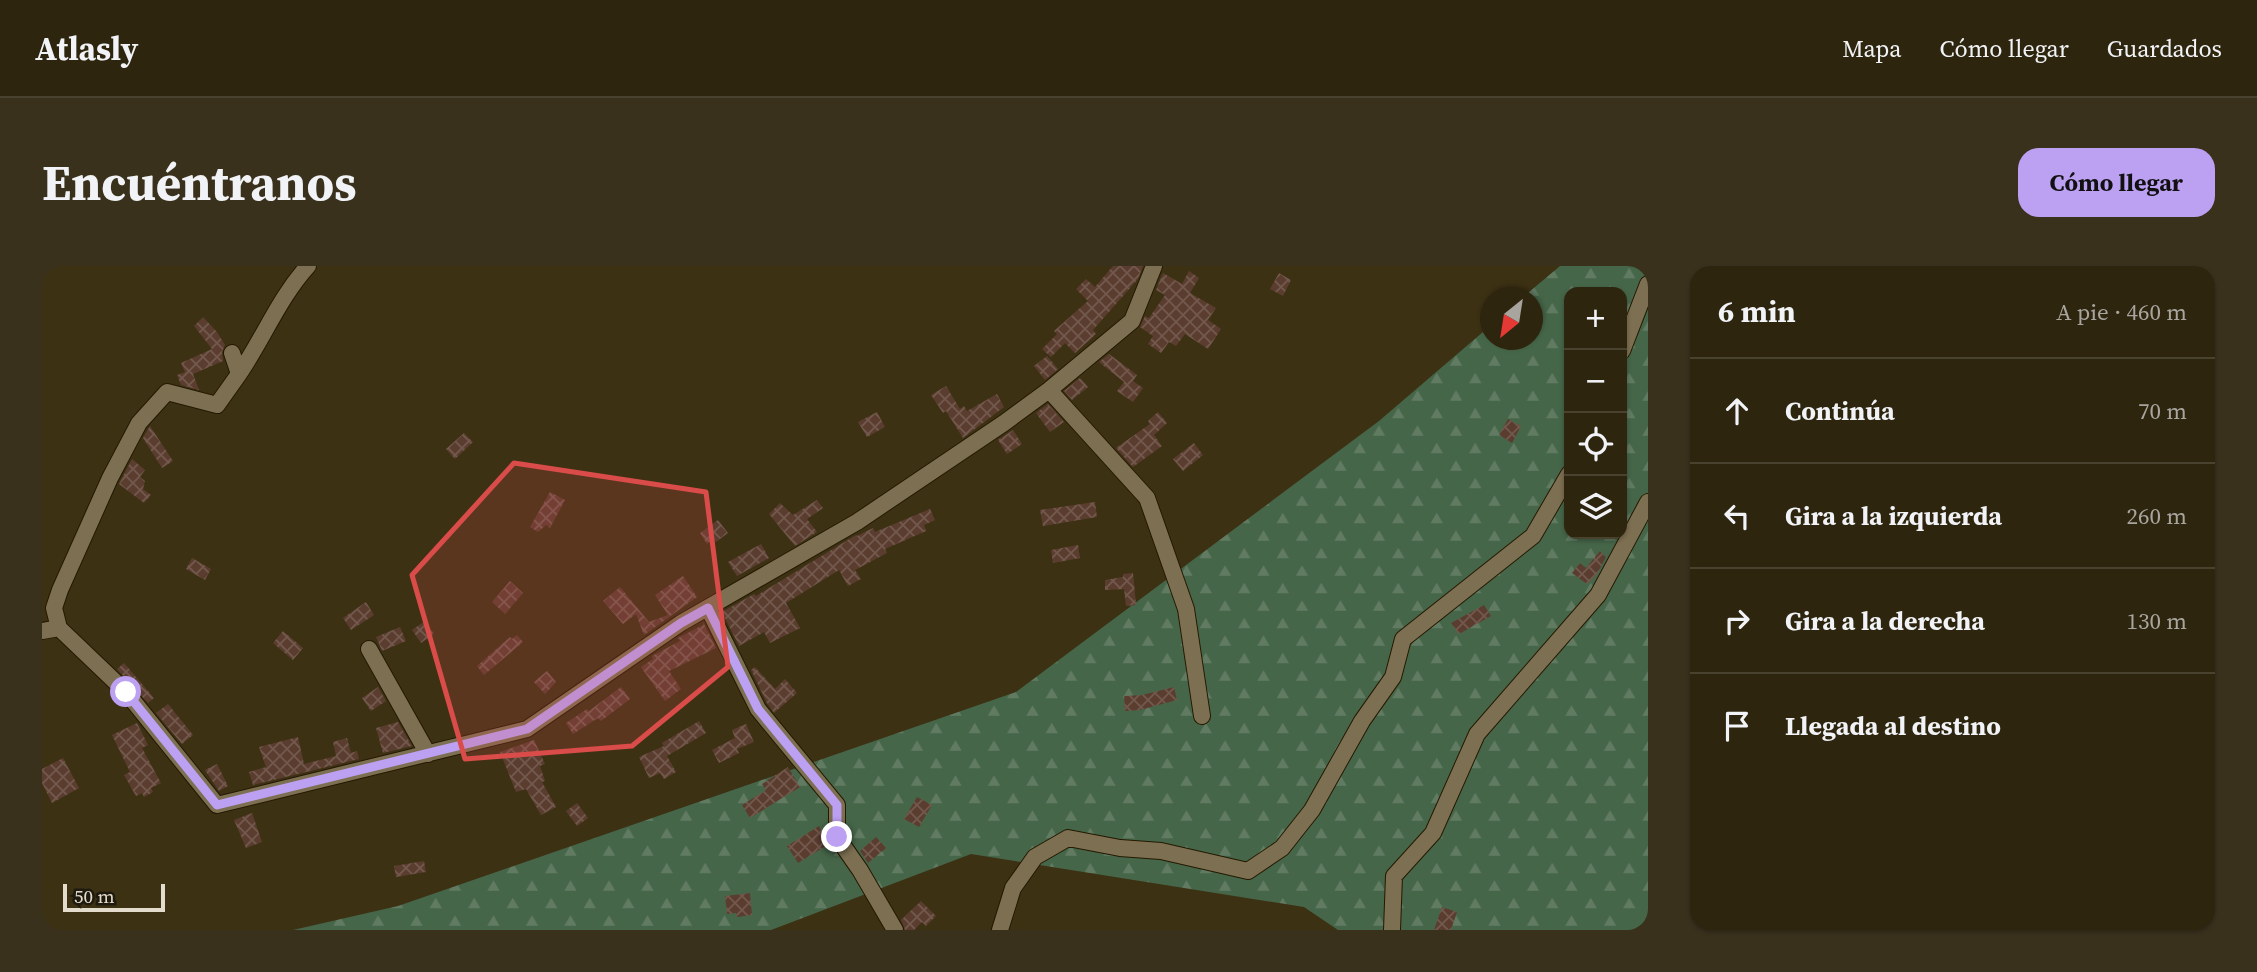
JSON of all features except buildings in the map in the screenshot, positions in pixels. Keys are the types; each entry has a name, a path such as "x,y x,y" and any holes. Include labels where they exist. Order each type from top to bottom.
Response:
{"street":[{"path":"308,266 285,296 256,350 217,405 167,392 139,423 110,478 54,608 59,628 126,692 217,805 527,729 681,623 857,522 1004,424 1132,321 1154,266"},
{"path":"1622,350 1648,284"},
{"path":"232,353 239,374"},
{"path":"1049,390 1147,498 1186,609 1202,716"},
{"path":"1000,930 1013,888 1035,857 1068,838 1120,848 1161,851 1248,871 1283,848 1312,810 1362,721 1393,677 1403,639 1533,536 1568,476"},
{"path":"1392,930 1394,876 1433,833 1476,734 1598,595 1648,502"},
{"path":"708,608 758,709 837,805 837,837 895,930"},
{"path":"42,631 59,628"},
{"path":"369,649 428,754"}],"highlighted area":[{"path":"514,463 706,492 728,667 632,746 465,759 412,575"}],"green space":[{"path":"1560,266 1648,266 1648,930 1338,930 1304,907 971,854 771,930 293,930 398,906 1016,692 1379,421 1480,335 1480,350 1543,350 1543,287 1535,287"}],"route":[{"path":"126,692 217,805 527,729 681,623 708,608 758,709 837,805 837,837"}]}
